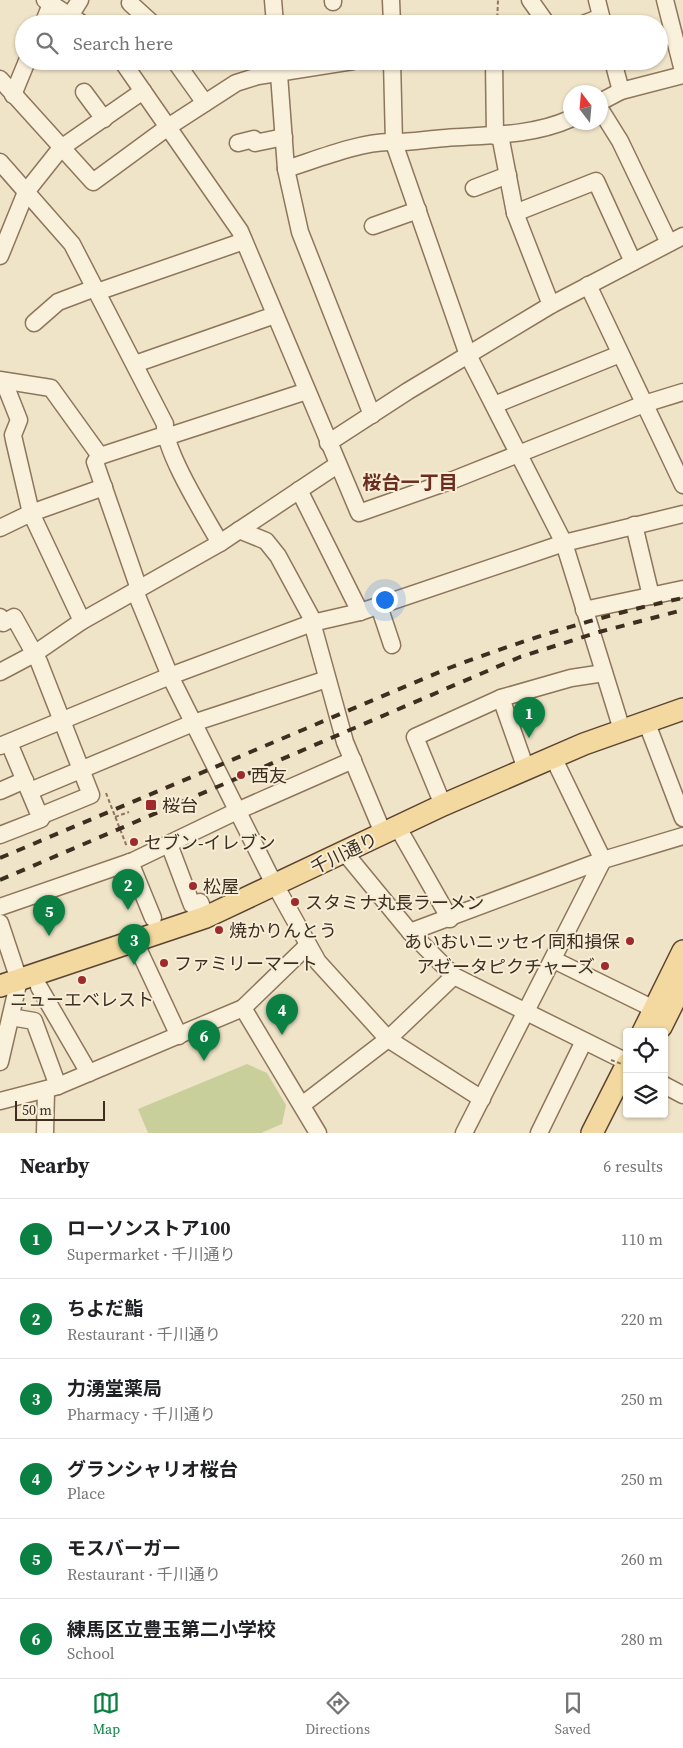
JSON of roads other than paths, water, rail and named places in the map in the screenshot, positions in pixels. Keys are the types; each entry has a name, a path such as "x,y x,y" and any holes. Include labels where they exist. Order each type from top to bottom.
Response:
{"main road":[{"name":"千川通り","path":"9,983 206,917 345,853 443,805 553,757 646,721 683,709"},
{"path":"645,1028 654,1009 678,986 683,942"},
{"path":"661,1028 678,986 683,952"},
{"path":"592,1133 623,1063"},
{"path":"609,1133 623,1104"}],"street":[{"path":"77,15 80,0"},
{"path":"131,0 130,3 143,15"},
{"path":"273,0 274,15"},
{"path":"391,0 392,15"},
{"path":"530,0 541,15"},
{"path":"597,0 601,15"},
{"path":"666,0 683,71"},
{"path":"45,15 48,2 68,15"},
{"path":"14,94 23,70"},
{"path":"130,70 240,231 337,465 359,513 519,454 644,404 683,392"},
{"path":"181,70 205,103"},
{"path":"0,79 93,182 168,127 236,83 274,70"},
{"path":"279,70 286,169 300,232 372,415"},
{"path":"392,70 394,143 468,355 564,543 622,730"},
{"path":"494,70 497,135 508,175 515,213 551,305"},
{"path":"615,70 621,91"},
{"path":"608,98 621,91 683,75"},
{"path":"0,256 26,192 61,148 143,91"},
{"path":"84,92 104,119"},
{"path":"286,169 330,155 364,147 497,135 563,122"},
{"path":"328,443 551,305 676,240 608,122"},
{"path":"238,142 254,139 255,143 284,137"},
{"path":"0,162 72,244 165,424 166,437 187,486 220,543"},
{"path":"474,188 508,175"},
{"path":"515,213 596,181 633,262"},
{"path":"374,226 418,210"},
{"path":"34,323 58,302 244,241"},
{"path":"588,285 683,484"},
{"path":"135,364 275,315"},
{"path":"494,405 620,354"},
{"path":"2,381 51,388 100,456"},
{"path":"2,381 19,420 13,435 27,487 31,513 82,621"},
{"path":"307,391 166,437 158,437 100,456 96,462 137,590 170,676 307,946 328,975 388,1039 482,1099"},
{"path":"0,672 34,654 82,621 220,543 337,465"},
{"path":"0,528 31,513 104,487"},
{"path":"299,490 360,612"},
{"path":"40,817 27,786 4,745 170,676 312,623 379,606 564,543 683,514"},
{"path":"634,526 651,596"},
{"path":"239,530 266,541 278,556 312,623 353,760 390,830 450,918"},
{"path":"584,610 683,589"},
{"path":"379,606 392,645"},
{"path":"0,617 3,623 14,617 34,654 91,795 0,835"},
{"path":"443,805 415,737 501,698 571,678 604,672"},
{"path":"0,791 27,786 81,769 194,723 328,679"},
{"path":"501,698 526,769"},
{"path":"646,721 683,818"},
{"path":"553,757 603,860"},
{"path":"0,907 132,861 237,811 353,760"},
{"path":"410,932 603,860 683,836"},
{"path":"169,844 192,905 200,902 206,917"},
{"path":"345,853 410,932 454,976 526,1014 584,1041 623,1063"},
{"path":"464,1133 554,960 603,860"},
{"path":"132,861 144,900 148,901 153,918"},
{"path":"0,923 12,1017 0,1062"},
{"path":"135,942 179,1036"},
{"path":"0,1101 52,1088 89,1074 243,1008 307,946"},
{"path":"554,960 654,1009"},
{"path":"302,1105 388,1039 454,976"},
{"path":"39,987 89,1074"},
{"path":"243,1008 302,1105 311,1131"},
{"path":"12,1017 34,1021 52,1088 45,1133"},
{"path":"539,1133 584,1041"}],"railway":[{"path":"0,858 449,668 565,628 683,598"},
{"path":"0,880 520,657 599,632 683,610"}],"place":[{"name":"ローソンストア100","path":"529,738"},
{"name":"西友","path":"241,775"},
{"name":"桜台","path":"151,805"},
{"name":"セブン-イレブン","path":"134,842"},
{"name":"松屋","path":"193,886"},
{"name":"スタミナ丸長ラーメン","path":"295,902"},
{"name":"ちよだ鮨","path":"128,910"},
{"name":"焼かりんとう","path":"219,930"},
{"name":"モスバーガー","path":"49,936"},
{"name":"あいおいニッセイ同和損保","path":"630,941"},
{"name":"ファミリーマート","path":"164,963"},
{"name":"力湧堂薬局","path":"134,965"},
{"name":"アゼータピクチャーズ","path":"605,966"},
{"name":"ニューエベレスト","path":"82,980"},
{"name":"グランシャリオ桜台","path":"282,1035"},
{"name":"練馬区立豊玉第二小学校","path":"204,1061"}],"district":[{"name":"桜台一丁目","path":"410,482"}]}
